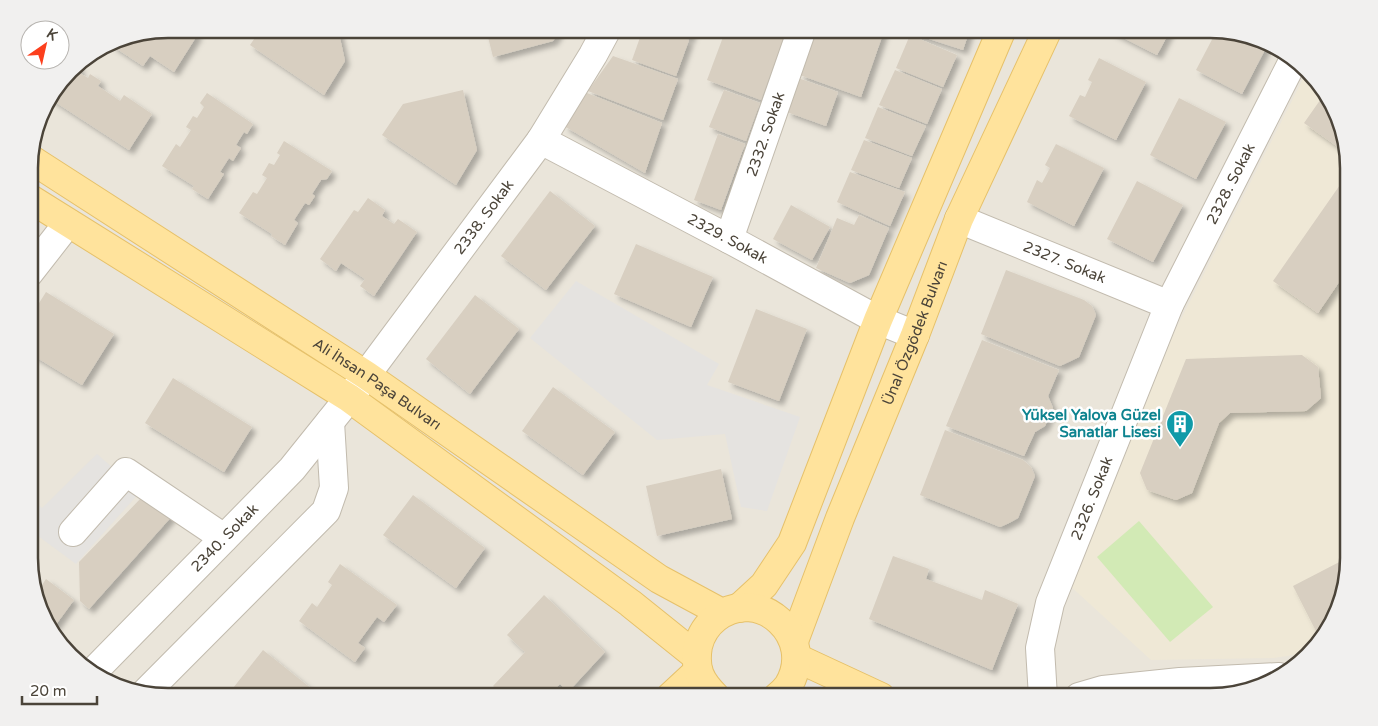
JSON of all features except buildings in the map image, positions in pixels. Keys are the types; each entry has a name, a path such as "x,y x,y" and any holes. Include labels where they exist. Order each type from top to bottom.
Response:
{"main road":[{"path":"677,688 697,664 700,639 709,624 730,611 764,585 792,543 878,320 998,38"},
{"name":"Ünal Özgödek Bulvarı","path":"787,688 794,674 795,650 840,518 915,335 959,219 1044,38"},
{"name":"Ali İhsan Paşa Bulvarı","path":"38,164 366,374 659,579 730,611"},
{"name":"Ali İhsan Paşa Bulvarı","path":"38,204 349,398 630,603 697,664 707,688"},
{"path":"730,611 756,608 772,614 785,626 795,650 865,688"}],"street":[{"name":"2338. Sokak","path":"349,398 541,140 602,38"},
{"name":"2332. Sokak","path":"729,238 799,38"},
{"name":"2328. Sokak","path":"1169,306 1291,66"},
{"name":"2329. Sokak","path":"541,140 729,238 878,320 915,335"},
{"name":"2327. Sokak","path":"959,219 1169,306"},
{"path":"38,261 68,223"},
{"name":"2326. Sokak","path":"1042,688 1040,648 1050,603 1169,306"},
{"name":"2340. Sokak","path":"97,668 292,469 349,398"},
{"path":"151,687 326,511 334,488 330,422"},
{"path":"72,532 126,472 224,538"},
{"path":"1122,688 1180,682 1261,678"}],"shaded area":[{"path":"159,38 1219,38 1252,44 1268,51 1283,59 1296,70 1319,95 1331,118 1339,151 1340,567 1334,600 1327,616 1319,631 1308,644 1283,667 1252,682 1219,688 168,688 134,684 110,675 88,662 64,638 47,608 39,575 38,159 40,142 47,118 64,88 82,70 95,59 118,47 142,40"},
{"path":"1304,78 1319,95 1331,118 1339,151 1340,567 1334,600 1327,616 1319,631 1298,654 1274,658 1151,660 1067,583 1175,331"},
{"path":"576,281 719,364 707,385 800,417 767,511 741,507 725,434 657,440 530,338"},
{"path":"97,454 140,492 76,564 38,536 38,505 42,508"}],"green space":[{"path":"1139,521 1213,607 1170,642 1097,557"}],"place":[{"name":"Yüksel Yalova Güzel Sanatlar Lisesi","path":"1180,448"}]}
